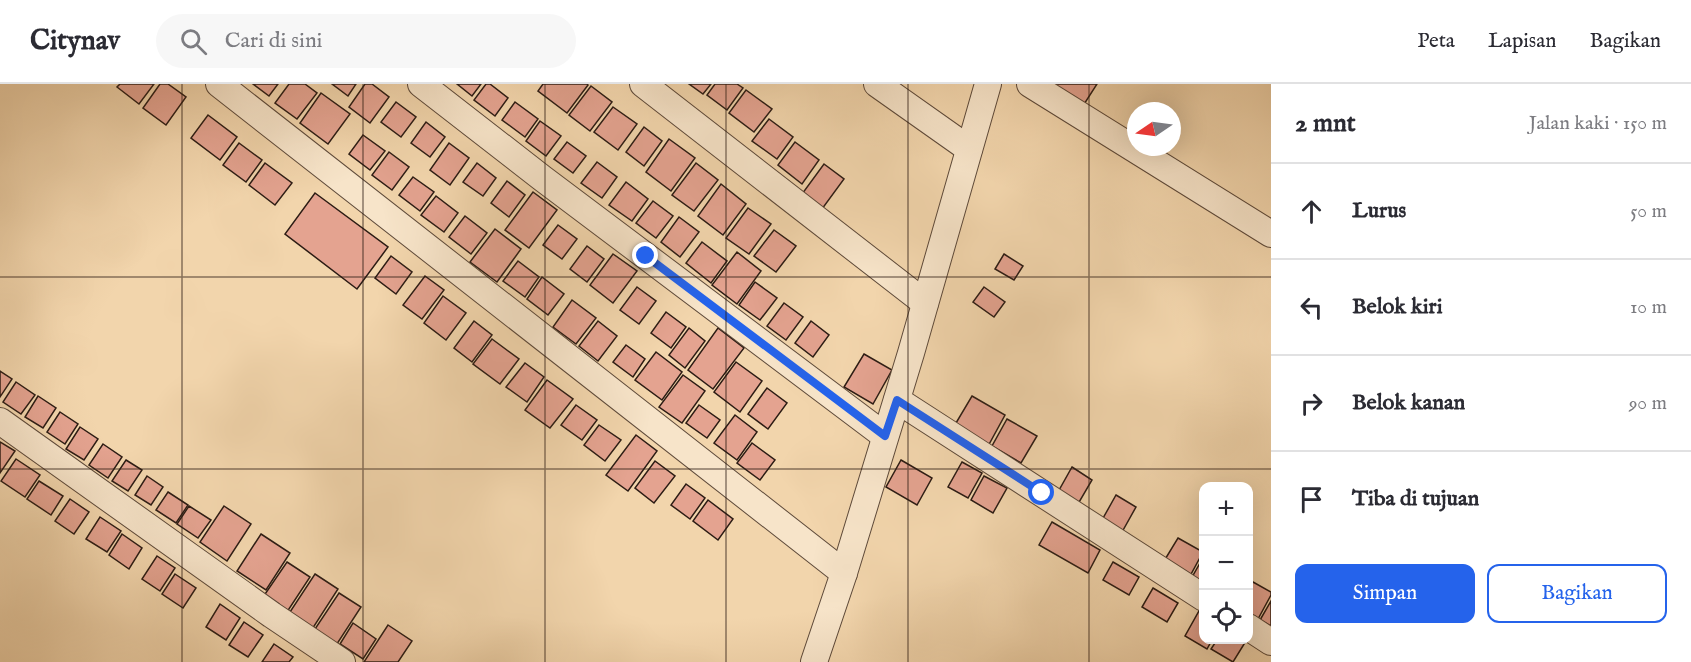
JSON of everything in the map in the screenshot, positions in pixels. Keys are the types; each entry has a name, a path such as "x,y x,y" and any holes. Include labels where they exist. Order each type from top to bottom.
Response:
{"street":[{"path":"219,84 844,573"},
{"path":"421,84 885,436"},
{"path":"642,84 925,303"},
{"path":"878,84 969,149"},
{"path":"814,662 897,400 988,84"},
{"path":"1030,84 1271,234"},
{"path":"897,400 1199,595"},
{"path":"0,421 272,615 342,662"},
{"path":"1253,630 1271,642"}],"building":[{"path":"120,84 154,84 139,104 117,87"},
{"path":"160,84 168,84 186,97 166,125 143,108"},
{"path":"253,84 278,84 269,96"},
{"path":"289,84 305,84 317,93 297,119 275,103"},
{"path":"332,84 356,84 348,96"},
{"path":"365,84 372,84 389,97 370,123 349,107"},
{"path":"457,84 481,84 472,96"},
{"path":"486,84 490,84 508,98 495,116 474,100"},
{"path":"543,84 588,85 567,113 538,91"},
{"path":"689,84 711,84 703,94"},
{"path":"715,84 737,84 743,88 727,110 707,95"},
{"path":"1043,84 1097,84 1081,109"},
{"path":"591,86 612,102 590,131 569,115"},
{"path":"746,90 772,109 754,132 729,113"},
{"path":"321,93 350,114 328,144 300,123"},
{"path":"396,102 416,117 401,137 381,122"},
{"path":"515,102 538,119 525,137 502,120"},
{"path":"613,107 637,124 618,150 594,132"},
{"path":"208,115 237,137 220,160 191,138"},
{"path":"769,119 793,137 777,159 752,141"},
{"path":"540,121 561,136 546,156 526,141"},
{"path":"426,122 445,137 430,157 411,143"},
{"path":"644,127 662,141 644,166 626,152"},
{"path":"363,135 385,151 370,170 349,154"},
{"path":"669,139 695,158 671,191 646,172"},
{"path":"567,142 586,156 573,173 554,159"},
{"path":"795,142 819,160 802,184 778,165"},
{"path":"239,143 262,160 246,182 223,165"},
{"path":"449,143 469,158 450,185 430,170"},
{"path":"389,152 409,167 392,190 372,175"},
{"path":"597,162 617,177 602,198 581,183"},
{"path":"265,163 292,183 275,205 249,185"},
{"path":"477,163 496,178 483,196 463,182"},
{"path":"696,163 718,180 694,211 672,195"},
{"path":"824,164 844,179 822,209 802,194"},
{"path":"413,177 434,192 420,211 399,195"},
{"path":"507,181 525,195 509,217 491,203"},
{"path":"626,182 648,199 632,221 609,205"},
{"path":"721,184 746,204 723,235 698,216"},
{"path":"533,192 557,210 529,248 505,230"},
{"path":"315,193 388,247 357,289 285,234"},
{"path":"436,196 458,213 444,232 421,215"},
{"path":"653,201 673,216 656,238 636,223"},
{"path":"748,208 771,224 749,254 726,238"},
{"path":"465,216 487,233 471,254 449,237"},
{"path":"679,217 699,232 680,257 661,242"},
{"path":"558,225 577,239 562,259 543,245"},
{"path":"495,229 521,249 497,282 470,262"},
{"path":"774,230 796,246 776,272 754,256"},
{"path":"702,242 727,261 711,283 686,263"},
{"path":"587,246 604,259 587,282 570,269"},
{"path":"737,252 761,271 737,304 712,285"},
{"path":"613,254 637,271 613,303 590,285"},
{"path":"1004,254 1023,266 1014,280 995,269"},
{"path":"391,256 412,272 396,294 375,278"},
{"path":"518,261 539,277 525,297 503,281"},
{"path":"425,276 444,290 422,319 403,305"},
{"path":"542,277 564,294 548,315 527,299"},
{"path":"755,282 777,298 760,320 739,305"},
{"path":"637,287 656,301 639,324 620,310"},
{"path":"984,287 1005,302 994,317 973,302"},
{"path":"443,296 466,313 446,340 424,323"},
{"path":"572,300 596,318 576,344 553,327"},
{"path":"784,303 803,317 786,340 767,326"},
{"path":"666,312 686,327 671,348 651,333"},
{"path":"474,321 492,335 472,362 454,348"},
{"path":"598,321 617,336 598,361 579,346"},
{"path":"811,321 829,335 813,357 795,343"},
{"path":"689,328 705,341 685,368 669,355"},
{"path":"718,328 744,348 713,389 688,370"},
{"path":"492,339 519,359 500,384 473,364"},
{"path":"626,345 645,359 633,377 613,362"},
{"path":"656,352 682,372 662,400 635,380"},
{"path":"864,354 892,370 873,404 844,387"},
{"path":"736,362 762,381 740,412 714,392"},
{"path":"525,363 544,377 527,402 506,387"},
{"path":"0,371 12,379 0,397"},
{"path":"683,375 705,391 682,423 659,407"},
{"path":"547,380 573,399 550,428 525,410"},
{"path":"16,382 35,395 21,414 3,402"},
{"path":"767,388 787,403 768,429 748,414"},
{"path":"38,396 56,408 43,428 25,417"},
{"path":"972,396 1005,415 987,448 953,428"},
{"path":"576,405 597,420 582,440 561,425"},
{"path":"699,405 720,420 707,438 686,423"},
{"path":"60,412 78,424 65,444 47,432"},
{"path":"735,415 757,432 737,460 714,443"},
{"path":"1007,419 1037,436 1021,463 992,446"},
{"path":"599,425 621,440 605,461 584,445"},
{"path":"80,427 98,439 84,460 66,449"},
{"path":"636,435 657,451 628,491 606,475"},
{"path":"0,442 15,451 0,473"},
{"path":"752,443 775,460 760,480 737,463"},
{"path":"103,444 122,457 108,478 89,465"},
{"path":"16,459 40,475 25,497 1,481"},
{"path":"126,460 142,470 128,491 112,481"},
{"path":"901,460 932,478 917,505 886,487"},
{"path":"655,461 675,476 654,503 635,488"},
{"path":"962,462 982,473 968,498 948,487"},
{"path":"1072,467 1092,480 1078,504 1058,492"},
{"path":"147,476 163,487 151,505 135,495"},
{"path":"984,476 1007,488 993,513 971,500"},
{"path":"39,481 63,496 51,515 27,499"},
{"path":"686,484 705,498 690,519 671,505"},
{"path":"168,492 188,505 176,523 156,510"},
{"path":"1116,495 1136,507 1122,532 1102,520"},
{"path":"70,499 89,512 74,534 55,521"},
{"path":"708,500 733,519 718,540 693,521"},
{"path":"189,506 211,520 198,538 177,524"},
{"path":"224,506 251,524 227,561 200,542"},
{"path":"100,517 121,531 107,552 86,539"},
{"path":"1052,522 1100,550 1088,573 1039,545"},
{"path":"122,534 142,548 129,569 109,555"},
{"path":"261,534 290,553 266,590 237,571"},
{"path":"1178,538 1199,550 1199,559 1190,576 1164,561"},
{"path":"157,556 175,568 160,591 142,579"},
{"path":"287,562 310,577 287,612 263,597"},
{"path":"1113,562 1139,577 1129,595 1103,580"},
{"path":"1199,565 1199,583 1191,579"},
{"path":"175,574 196,588 183,608 162,594"},
{"path":"315,574 338,589 309,634 286,618"},
{"path":"1253,582 1271,592 1258,619 1253,616"},
{"path":"1153,588 1178,603 1167,622 1142,607"},
{"path":"339,593 361,607 333,650 311,635"},
{"path":"1271,601 1271,626 1260,620"},
{"path":"220,604 240,618 226,640 206,627"},
{"path":"1199,611 1199,644 1210,644 1207,649 1185,636"},
{"path":"244,622 263,635 248,657 229,645"},
{"path":"353,623 376,639 363,659 340,644"},
{"path":"388,625 412,641 398,662 364,662"},
{"path":"274,644 293,657 289,662 262,662"},
{"path":"1214,644 1244,644 1233,662 1211,649"}],"route":[{"path":"646,256 885,436 897,400 1042,493"}]}
